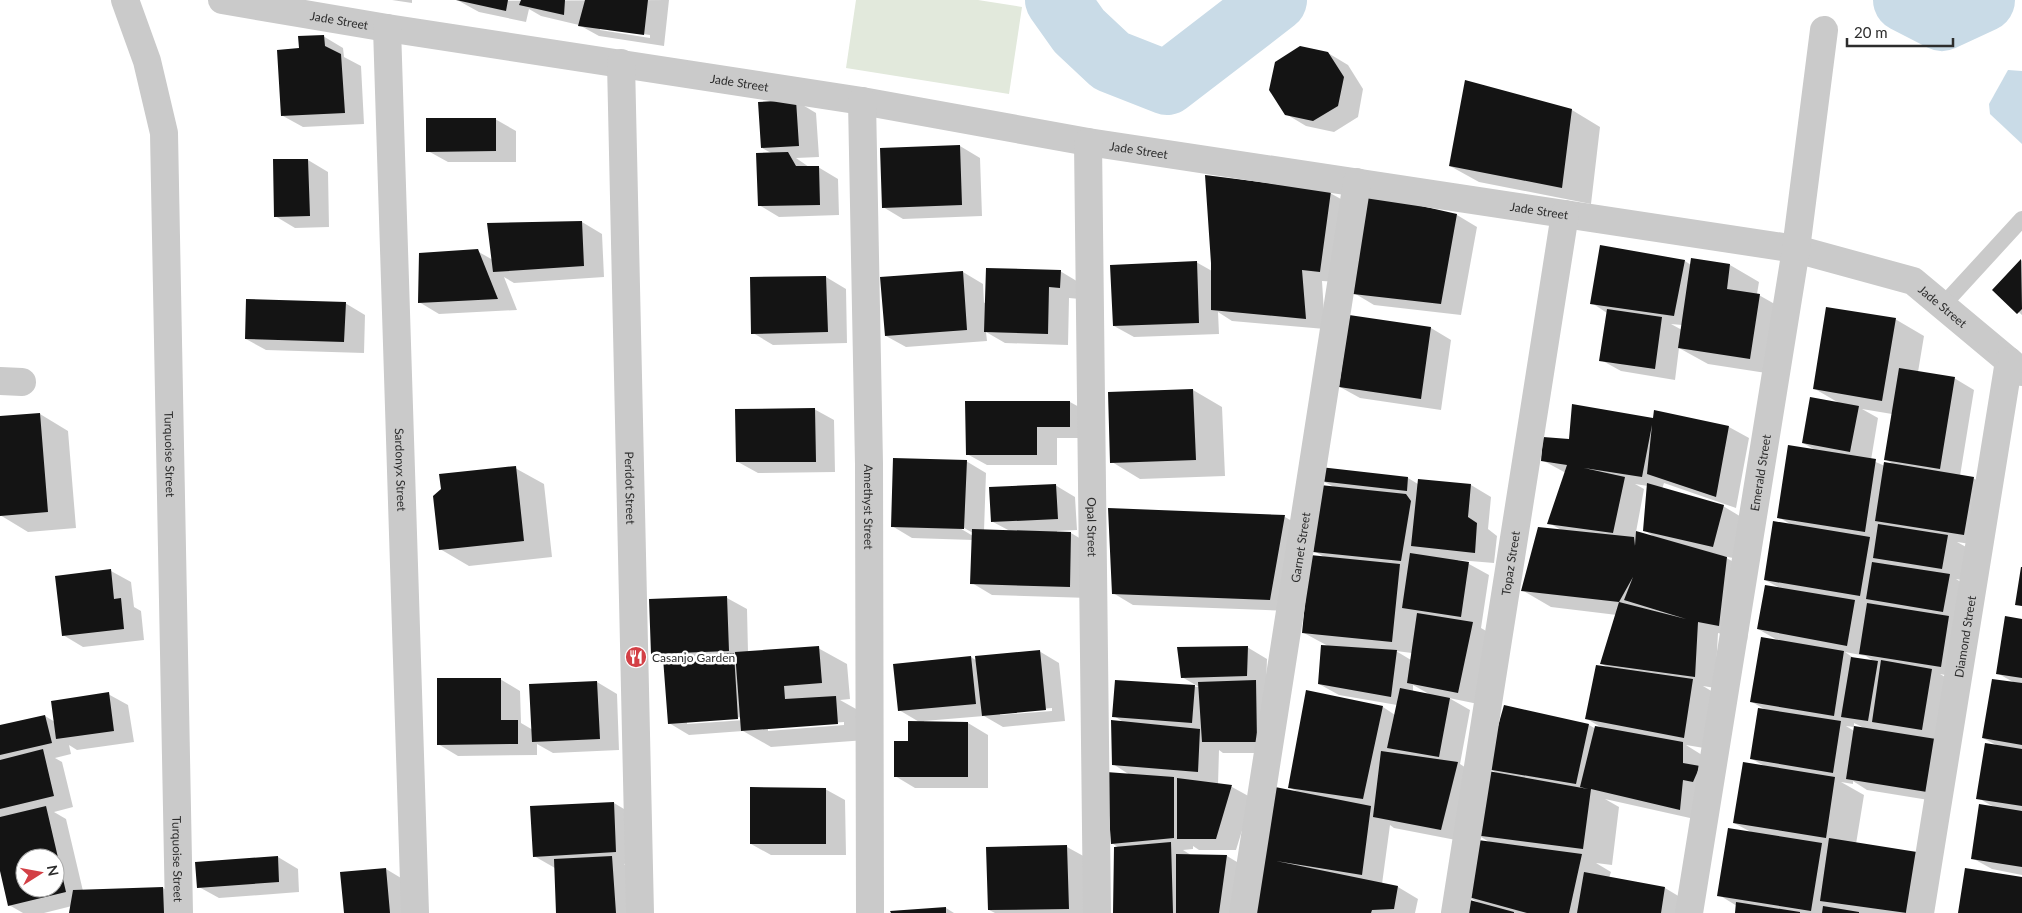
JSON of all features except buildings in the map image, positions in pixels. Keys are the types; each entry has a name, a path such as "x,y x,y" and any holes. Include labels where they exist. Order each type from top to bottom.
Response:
{"street":[{"name":"Turquoise Street","path":"125,0 147,61 164,133 178,913"},
{"name":"Jade Street","path":"222,0 387,28 862,101 1088,142 1796,250 1913,281 2016,366"},
{"name":"Sardonyx Street","path":"387,28 415,913"},
{"name":"Emerald Street","path":"1689,913 1796,250 1824,30"},
{"name":"Peridot Street","path":"621,63 640,913"},
{"name":"Amethyst Street","path":"862,101 869,474 870,913"},
{"name":"Opal Street","path":"1088,142 1097,913"},
{"name":"Garnet Street","path":"1243,913 1357,182"},
{"name":"Topaz Street","path":"1455,913 1566,214"},
{"name":"Diamond Street","path":"1920,913 2016,366"}],"lane":[{"path":"1943,305 2022,219"}],"shaded area":[{"path":"856,0 978,0 1022,7 1009,94 846,68"}],"water":[{"path":"2008,70 2022,71 2022,144 1990,114 1989,104"}],"waterway":[{"path":"1057,0 1079,31 1111,61 1167,83 1275,0"},
{"path":"1905,0 1942,19 1983,0"}],"place":[{"name":"Casanjo Garden","path":"636,657"}]}
